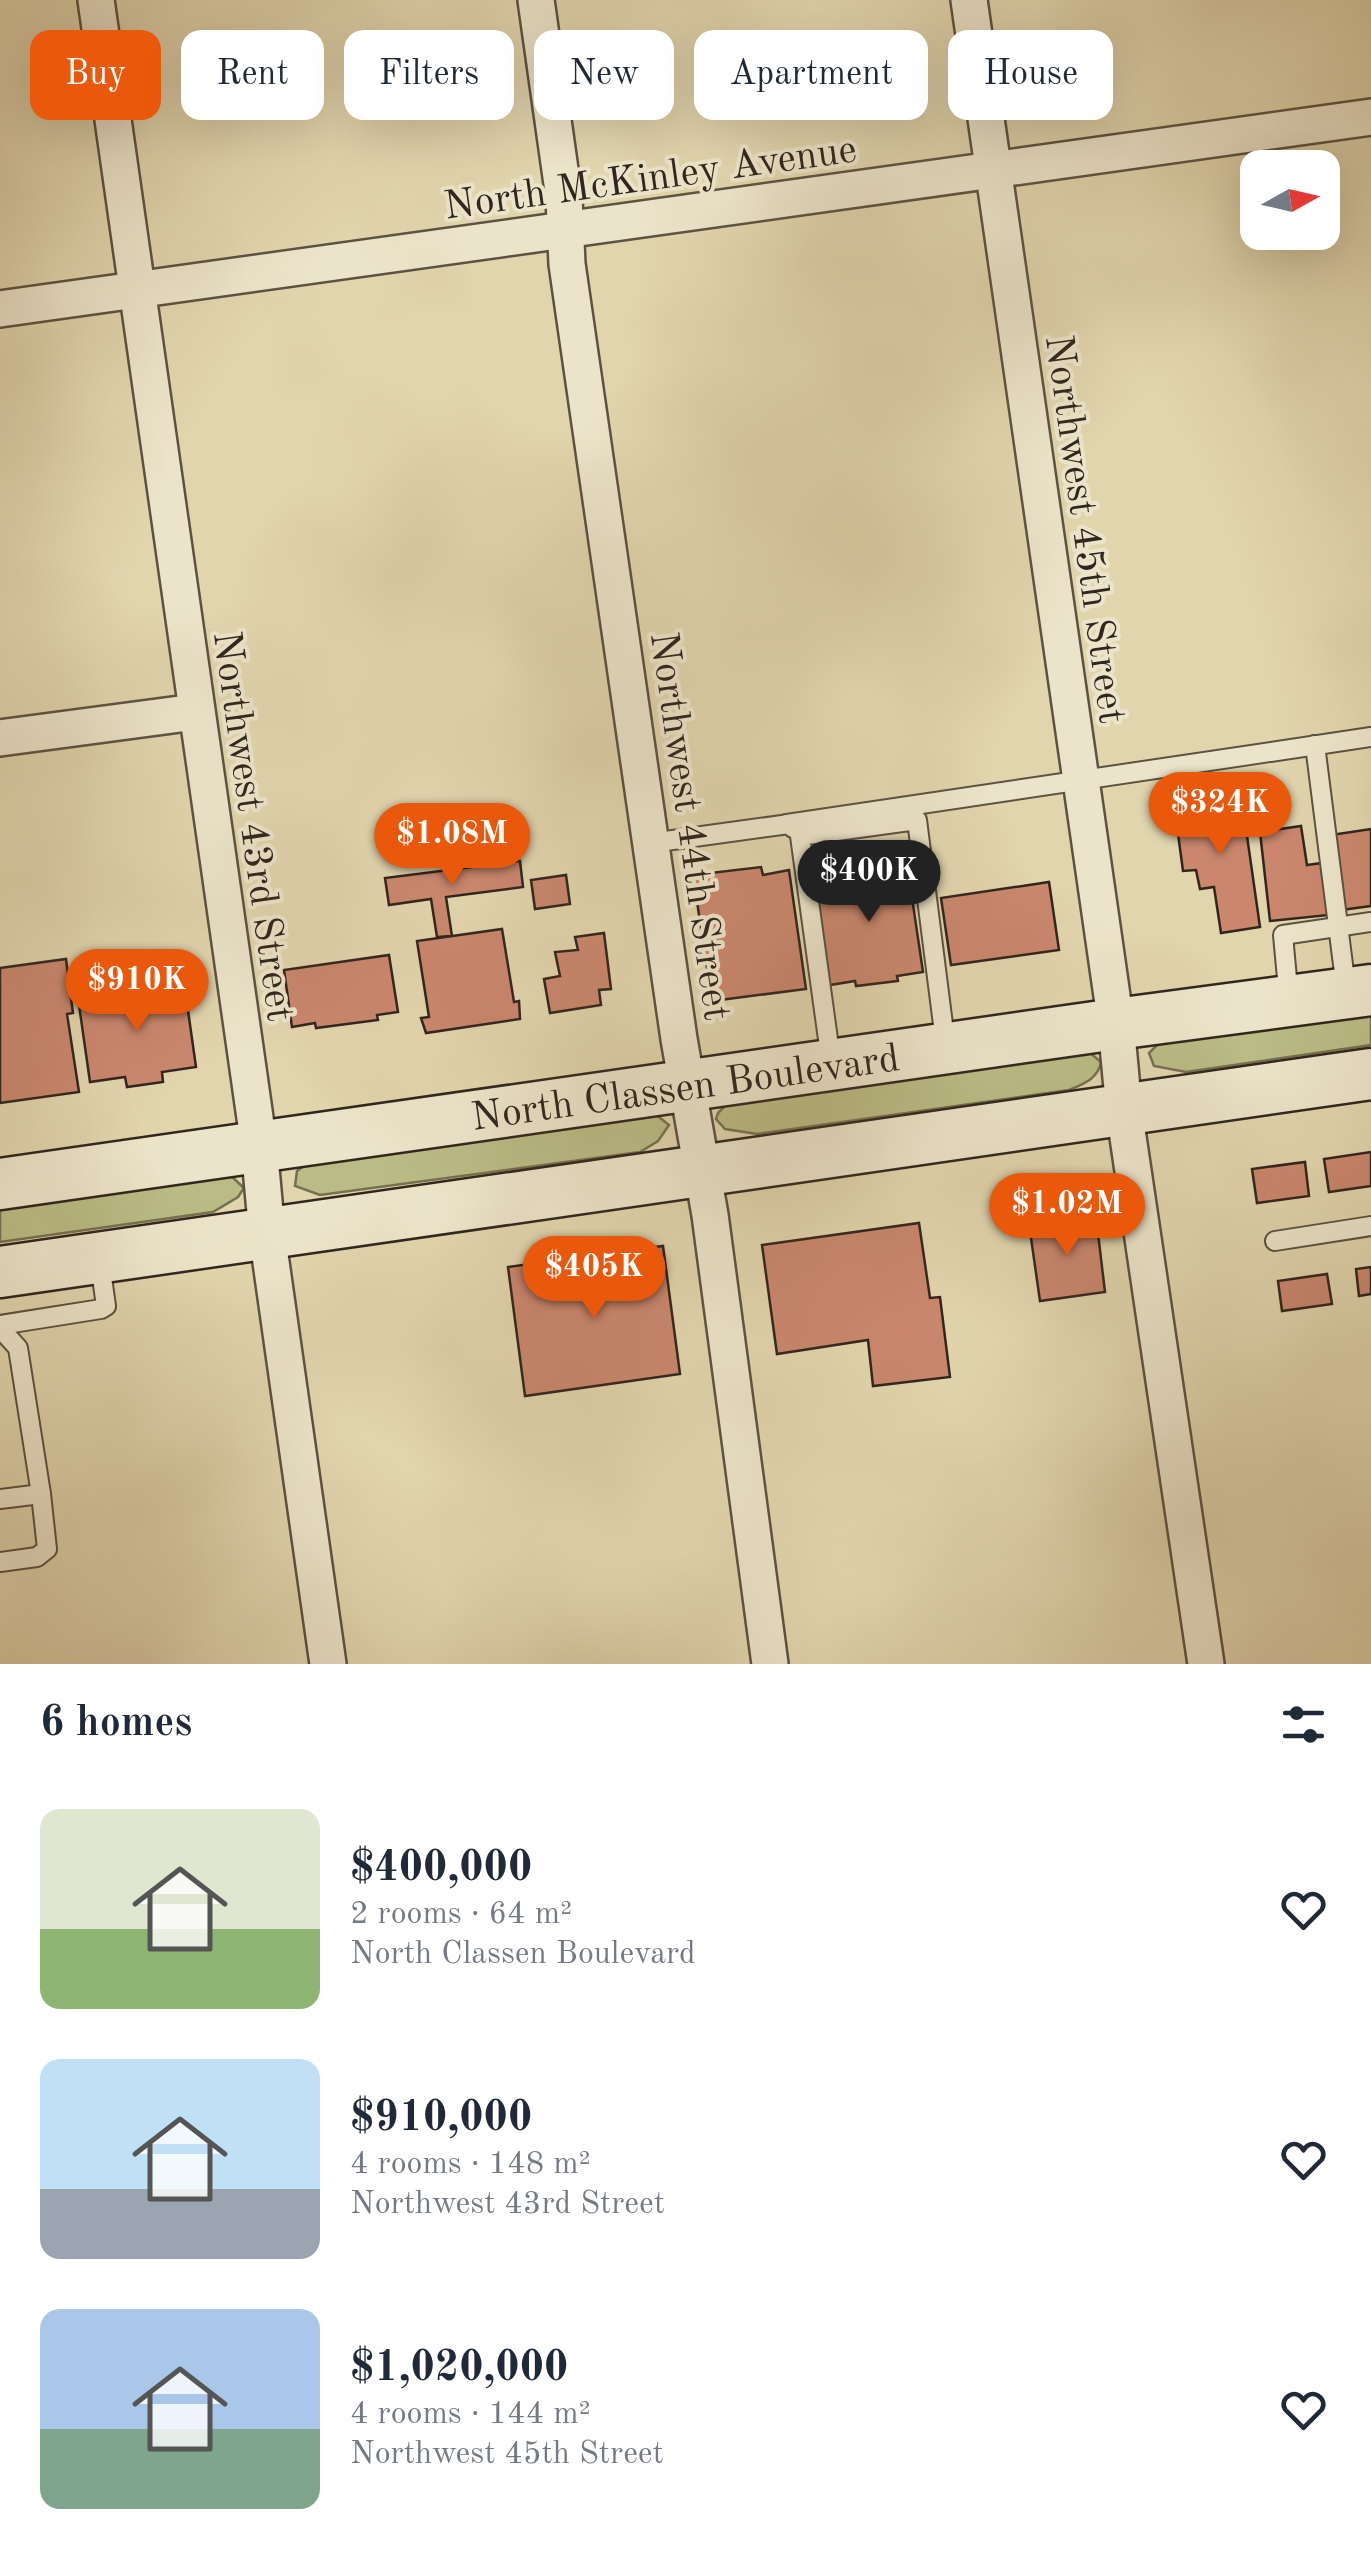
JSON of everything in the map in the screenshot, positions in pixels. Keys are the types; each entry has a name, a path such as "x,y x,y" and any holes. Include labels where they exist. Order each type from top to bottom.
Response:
{"main road":[{"name":"North Classen Boulevard","path":"0,1184 1359,992"},
{"path":"0,1272 1371,1074"}],"street":[{"name":"Northwest 43rd Street","path":"96,0 259,1146 267,1234 328,1664"},
{"name":"Northwest 44th Street","path":"536,0 564,198 567,264 702,1170 770,1664"},
{"name":"Northwest 45th Street","path":"968,0 1206,1664"},
{"name":"North McKinley Avenue","path":"0,309 1371,117"},
{"path":"0,738 195,712"}],"lane":[{"path":"794,830 1080,779 1371,738"},
{"path":"1315,745 1339,928 1359,992"},
{"path":"652,842 917,820 946,1048"},
{"path":"794,830 832,1065"},
{"path":"1289,1001 1283,935 1371,922"},
{"path":"1276,1242 1371,1226"},
{"path":"0,1562 36,1558 47,1549 18,1348 0,1326 106,1306 99,1258"},
{"path":"0,1499 41,1494"}],"green space":[{"path":"1371,1009 1371,1045 1186,1072 1154,1066 1149,1053 1159,1043"},
{"path":"1089,1052 1101,1062 1097,1073 1069,1090 757,1134 725,1129 716,1119 729,1102"},
{"path":"655,1114 669,1125 658,1141 640,1152 320,1195 295,1186 297,1171 316,1157"},
{"path":"227,1172 244,1188 238,1197 213,1212 0,1242 0,1201"}],"building":[{"path":"1241,794 1260,927 1221,933 1214,887 1200,889 1196,870 1183,871 1174,804"},
{"path":"1301,826 1307,865 1322,863 1329,915 1270,921 1260,832"},
{"path":"1371,829 1371,906 1341,910 1331,835"},
{"path":"520,861 523,887 446,897 452,936 437,937 431,899 389,905 385,878"},
{"path":"907,864 923,972 897,976 898,981 830,985 814,876"},
{"path":"761,867 763,875 789,870 806,989 712,1001 693,875"},
{"path":"566,875 570,904 535,909 531,880"},
{"path":"1049,882 1059,950 951,965 941,898"},
{"path":"502,929 520,1019 426,1033 421,1018 429,1017 417,941"},
{"path":"604,933 611,989 599,990 601,1005 550,1013 544,979 560,976 555,952 578,950 575,937"},
{"path":"389,955 398,1012 377,1015 378,1020 292,1027 284,970"},
{"path":"66,959 73,1013 67,1014 79,1092 0,1103 0,968"},
{"path":"184,982 196,1067 162,1072 163,1082 127,1087 125,1077 90,1082 78,998"},
{"path":"1371,1152 1371,1186 1329,1192 1324,1159"},
{"path":"1305,1162 1309,1196 1257,1203 1252,1169"},
{"path":"1083,1215 1097,1225 1105,1292 1040,1301 1029,1224"},
{"path":"919,1223 930,1298 940,1297 950,1377 873,1386 868,1340 777,1354 762,1245"},
{"path":"663,1246 680,1374 525,1396 508,1267"},
{"path":"1371,1267 1371,1294 1359,1296 1356,1269"},
{"path":"1327,1274 1332,1304 1282,1311 1278,1281"}]}
